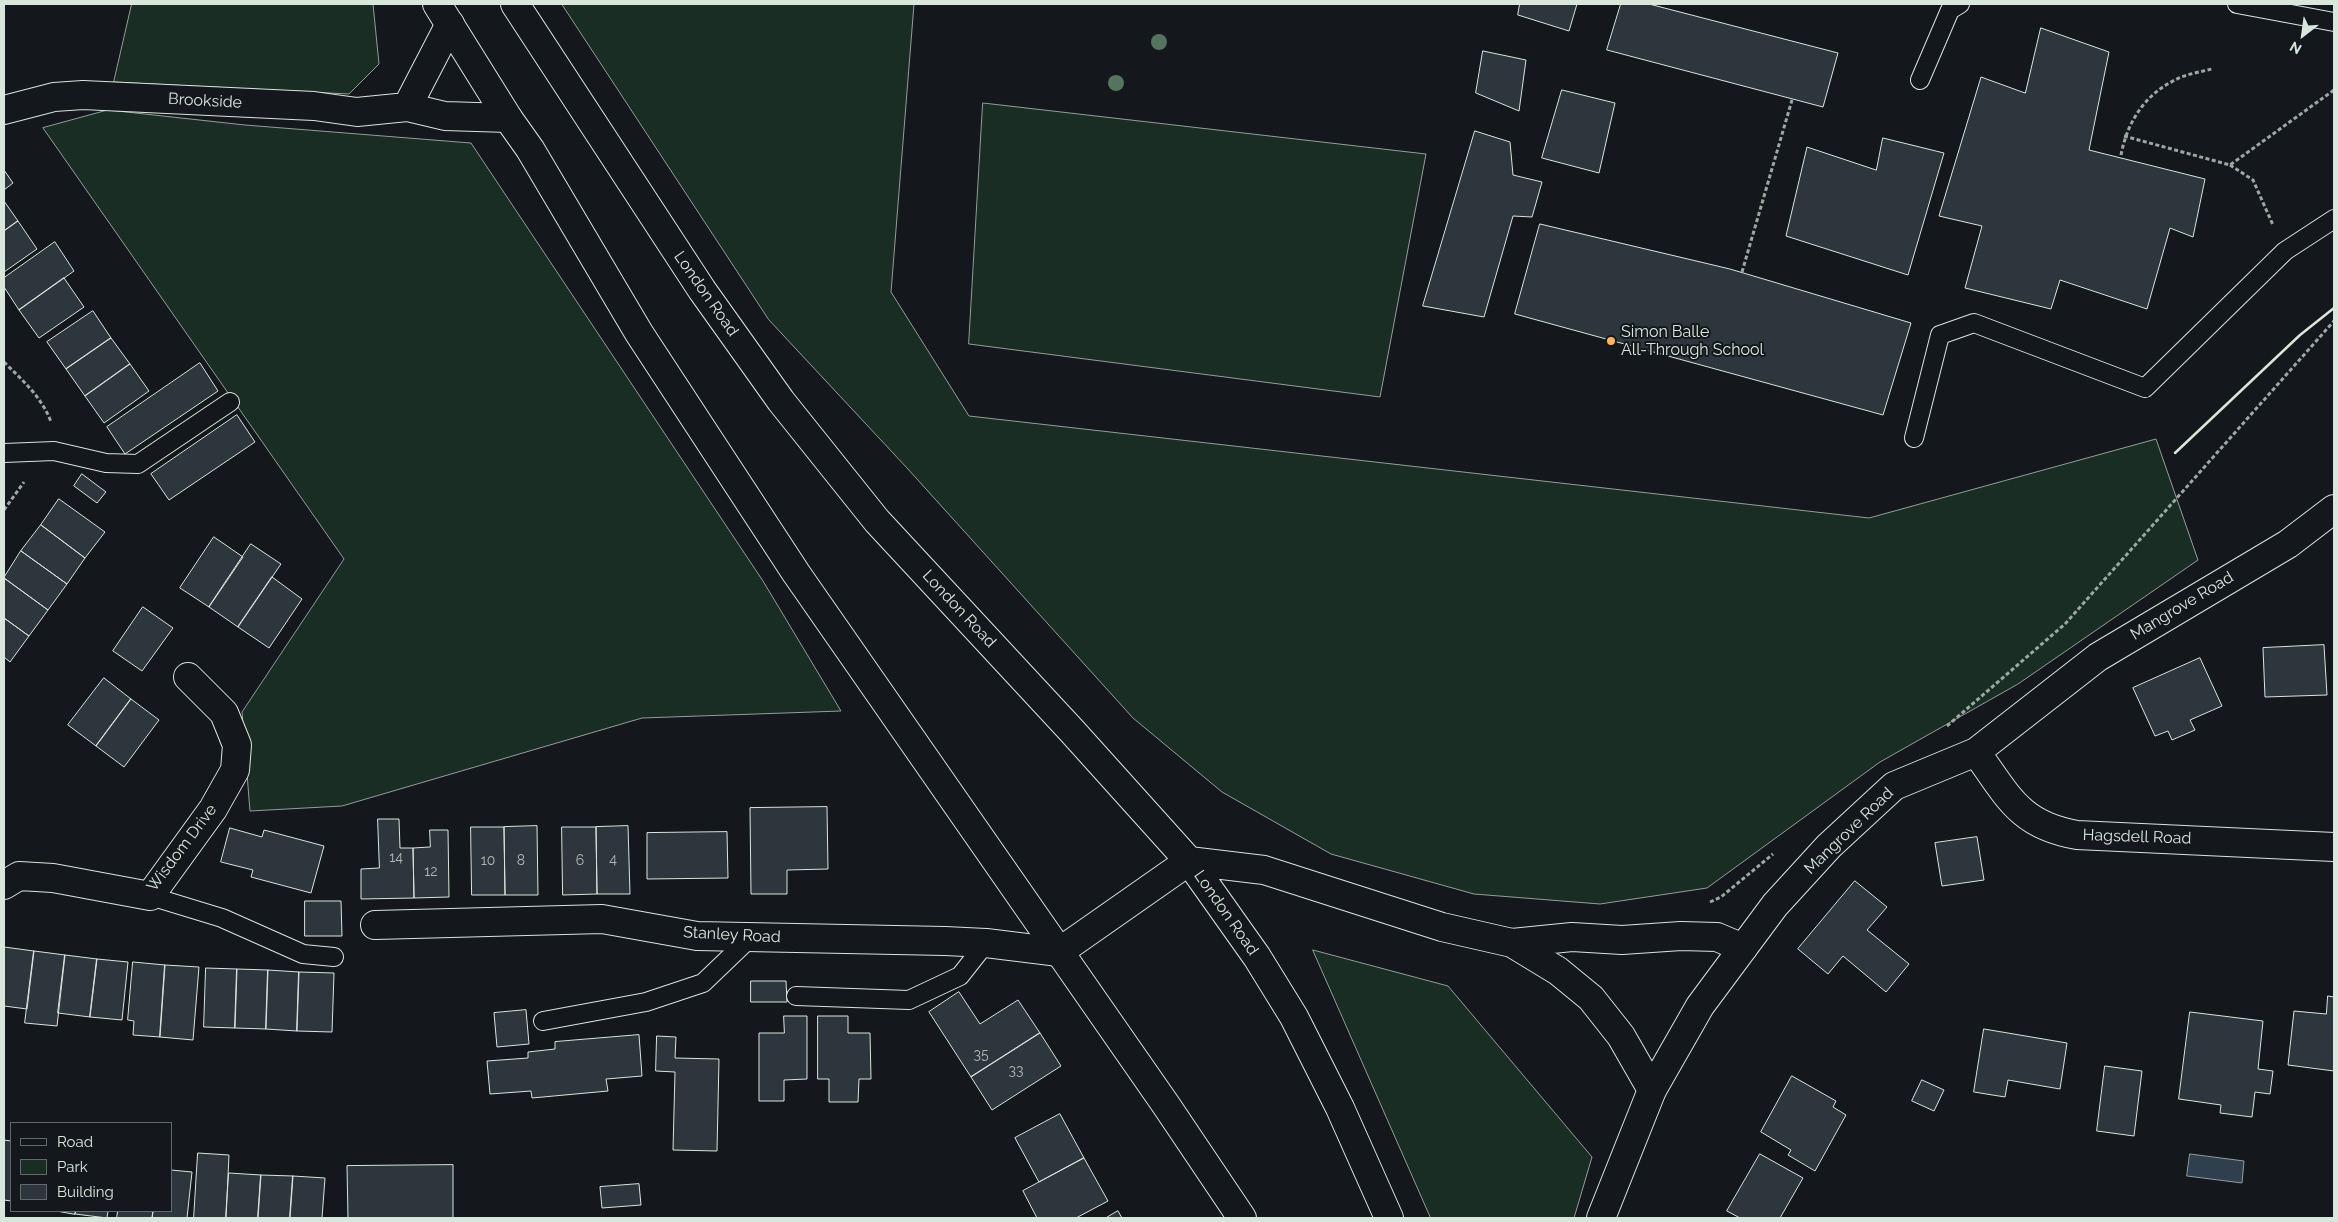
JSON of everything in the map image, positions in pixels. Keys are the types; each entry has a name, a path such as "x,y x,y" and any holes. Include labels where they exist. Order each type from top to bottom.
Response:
{"main road":[{"name":"London Road","path":"515,4 702,290 781,401 877,521 1072,731 1189,861 1257,957 1294,1017 1340,1108 1389,1218"},
{"path":"408,107 444,14"},
{"path":"444,14 508,118 530,148 645,341 796,573 1242,1218"},
{"name":"Brookside","path":"4,110 54,98 83,95 314,106 357,112 408,107 445,116 508,118"},
{"name":"Mangrove Road","path":"1601,1218 1652,1090 1700,1006 1775,905 1829,846 1894,786 1976,752 2098,657 2282,548 2334,509"},
{"name":"Wisdom Drive","path":"4,885 19,876 53,878 150,896 213,809 235,770 236,745 224,713 188,677"},
{"name":"Hagsdell Road","path":"1976,752 2008,796 2025,815 2041,826 2055,831 2077,835 2334,847"},
{"path":"1059,952 1189,861 1264,870 1442,926 1512,943 1558,971 1591,998 1621,1036 1652,1090"},
{"name":"Stanley Road","path":"375,925 602,919 697,936 986,943 1059,952"},
{"path":"1512,943 1572,937 1622,940 1681,936 1717,937 1743,948"}],"lane":[{"path":"1920,80 1950,10 1960,4"},
{"path":"2237,4 2334,22"},
{"path":"1914,438 1940,335 1974,323 2145,388 2285,251 2334,219"},
{"path":"4,453 54,452 106,463 138,464 230,402"},
{"path":"150,896 222,918 302,954 334,958"},
{"path":"542,1021 646,1002 703,984 750,937"},
{"path":"796,996 909,1000 960,976 986,943"}],"path":[{"path":"2120,155 2124,136 2142,102 2175,80 2212,69"},
{"path":"2230,165 2334,90"},
{"path":"1742,272 1792,100"},
{"path":"2124,136 2230,165 2253,180 2285,251"},
{"path":"1940,732 2065,624 2334,321"},
{"path":"1705,904 1721,897 1774,853"}],"green space":[{"path":"132,4 373,4 379,64 349,94 114,82"},
{"path":"562,4 914,4 891,292 969,416 1869,518 2156,439 2198,560 2018,684 1880,762 1707,888 1600,904 1474,894 1331,854 1222,792 1133,718 907,468 769,320"},
{"path":"983,103 1426,154 1380,397 969,344"},
{"path":"108,110 245,125 471,143 763,581 841,711 642,718 342,806 250,811 242,712 344,559 43,128"},
{"path":"1313,950 1448,986 1592,1157 1574,1218 1431,1218"}],"water":[{"path":"2190,1154 2244,1161 2242,1183 2187,1176"}],"building":[{"path":"1520,4 1577,4 1569,31 1518,15"},
{"path":"1621,4 1649,4 1838,53 1823,107 1607,50"},
{"path":"2041,28 2109,52 2089,150 2205,179 2193,237 2170,228 2147,309 2060,280 2051,309 1965,288 1982,226 1939,216 1981,77 2025,93"},
{"path":"1483,51 1526,60 1519,111 1476,93"},
{"path":"1562,90 1615,103 1599,173 1542,158"},
{"path":"1475,131 1510,142 1513,175 1542,182 1532,217 1513,216 1484,317 1423,306"},
{"path":"1883,138 1944,153 1908,275 1786,236 1807,147 1876,170"},
{"path":"4,170 13,183 4,190"},
{"path":"4,201 18,221 4,231"},
{"path":"18,221 37,249 4,272 4,231"},
{"path":"1540,224 1730,269 1911,323 1883,415 1515,314"},
{"path":"55,242 74,271 19,310 4,287 4,278"},
{"path":"64,278 84,307 39,338 19,310"},
{"path":"93,311 111,338 66,369 47,342"},
{"path":"111,338 130,364 85,396 66,369"},
{"path":"200,363 218,391 125,454 107,427"},
{"path":"130,364 149,391 104,423 85,396"},
{"path":"237,415 255,442 169,500 151,474"},
{"path":"82,474 106,492 97,503 74,486"},
{"path":"59,499 105,532 85,558 41,525"},
{"path":"41,525 85,558 67,584 21,551"},
{"path":"214,537 243,557 209,607 180,588"},
{"path":"251,544 281,564 238,627 209,607"},
{"path":"21,551 67,584 48,610 4,578"},
{"path":"272,577 302,599 269,648 238,627"},
{"path":"4,578 48,610 29,636 4,618"},
{"path":"143,607 173,628 142,671 113,651"},
{"path":"4,618 29,636 10,662 4,657"},
{"path":"2324,645 2327,695 2265,697 2263,648"},
{"path":"2200,658 2222,706 2190,720 2195,730 2172,740 2168,731 2155,736 2133,688"},
{"path":"104,678 131,699 96,746 68,725"},
{"path":"131,699 159,720 124,767 96,746"},
{"path":"827,807 828,869 787,870 787,894 751,894 750,808"},
{"path":"378,819 399,819 400,848 413,848 414,898 361,899 361,869 379,868"},
{"path":"537,826 538,895 505,895 504,827"},
{"path":"628,826 630,894 597,894 596,827"},
{"path":"471,827 504,827 505,895 472,895"},
{"path":"562,827 596,827 597,894 563,895"},
{"path":"230,828 262,837 264,830 324,846 311,893 251,877 253,870 221,862"},
{"path":"430,830 448,830 449,897 414,898 413,848 430,847"},
{"path":"727,832 728,878 647,879 647,833"},
{"path":"1977,837 1984,880 1942,886 1935,843"},
{"path":"1855,881 1887,907 1867,930 1909,964 1886,992 1843,956 1828,974 1798,949"},
{"path":"305,901 341,901 342,936 305,936"},
{"path":"4,947 34,951 27,1009 4,1006"},
{"path":"34,951 65,955 57,1026 25,1023"},
{"path":"65,955 97,959 90,1017 58,1013"},
{"path":"97,959 128,962 122,1020 90,1017"},
{"path":"133,962 165,965 160,1037 133,1035 134,1021 128,1020"},
{"path":"165,965 199,967 193,1040 160,1037"},
{"path":"206,968 237,969 235,1028 204,1027"},
{"path":"237,969 268,970 266,1029 235,1028"},
{"path":"268,970 299,972 297,1031 266,1029"},
{"path":"299,972 334,973 332,1032 297,1031"},
{"path":"751,981 786,981 787,1002 751,1002"},
{"path":"959,992 980,1024 1018,1000 1040,1033 971,1077 929,1012"},
{"path":"2328,996 2334,997 2334,1071 2288,1065 2294,1011 2326,1014"},
{"path":"526,1010 529,1044 497,1047 494,1013"},
{"path":"2190,1012 2263,1021 2258,1069 2273,1071 2270,1094 2255,1092 2252,1117 2220,1113 2221,1105 2179,1099"},
{"path":"784,1016 807,1016 807,1079 784,1080 784,1101 759,1101 759,1033 784,1033"},
{"path":"818,1016 848,1016 848,1033 870,1033 871,1079 859,1079 858,1102 829,1102 829,1079 818,1079"},
{"path":"1984,1029 2067,1043 2060,1089 2008,1080 2005,1097 1974,1092"},
{"path":"1040,1033 1061,1066 992,1110 971,1077"},
{"path":"639,1035 642,1076 606,1079 608,1091 532,1098 531,1091 490,1094 487,1061 528,1058 528,1052 555,1049 555,1042"},
{"path":"657,1036 676,1037 675,1058 719,1059 717,1151 673,1150 675,1072 656,1071"},
{"path":"2105,1066 2142,1071 2134,1136 2097,1131"},
{"path":"1792,1076 1836,1101 1833,1107 1846,1115 1815,1171 1788,1155 1791,1150 1761,1132"},
{"path":"1922,1080 1944,1090 1934,1111 1912,1101"},
{"path":"1060,1114 1084,1158 1039,1182 1015,1138"},
{"path":"4,1140 10,1141 10,1201 4,1200"},
{"path":"198,1153 229,1155 226,1218 194,1218"},
{"path":"1760,1154 1803,1178 1780,1218 1740,1218 1727,1211"},
{"path":"1084,1158 1108,1201 1076,1218 1037,1218 1023,1191"},
{"path":"453,1165 453,1218 348,1218 347,1166"},
{"path":"172,1170 192,1172 187,1218 152,1218 153,1212 172,1212"},
{"path":"229,1173 261,1175 258,1218 226,1218"},
{"path":"261,1175 293,1176 290,1218 258,1218"},
{"path":"293,1176 325,1178 322,1218 290,1218"},
{"path":"639,1184 641,1205 602,1208 600,1187"},
{"path":"1118,1211 1122,1218 1106,1218"},
{"path":"76,1212 108,1212 107,1218 75,1214"},
{"path":"118,1212 153,1212 152,1218 117,1218"}],"wall":[{"path":"2175,453 2300,335 2334,308"}],"place":[{"name":"Simon Balle All-Through School","path":"1611,341"}]}
